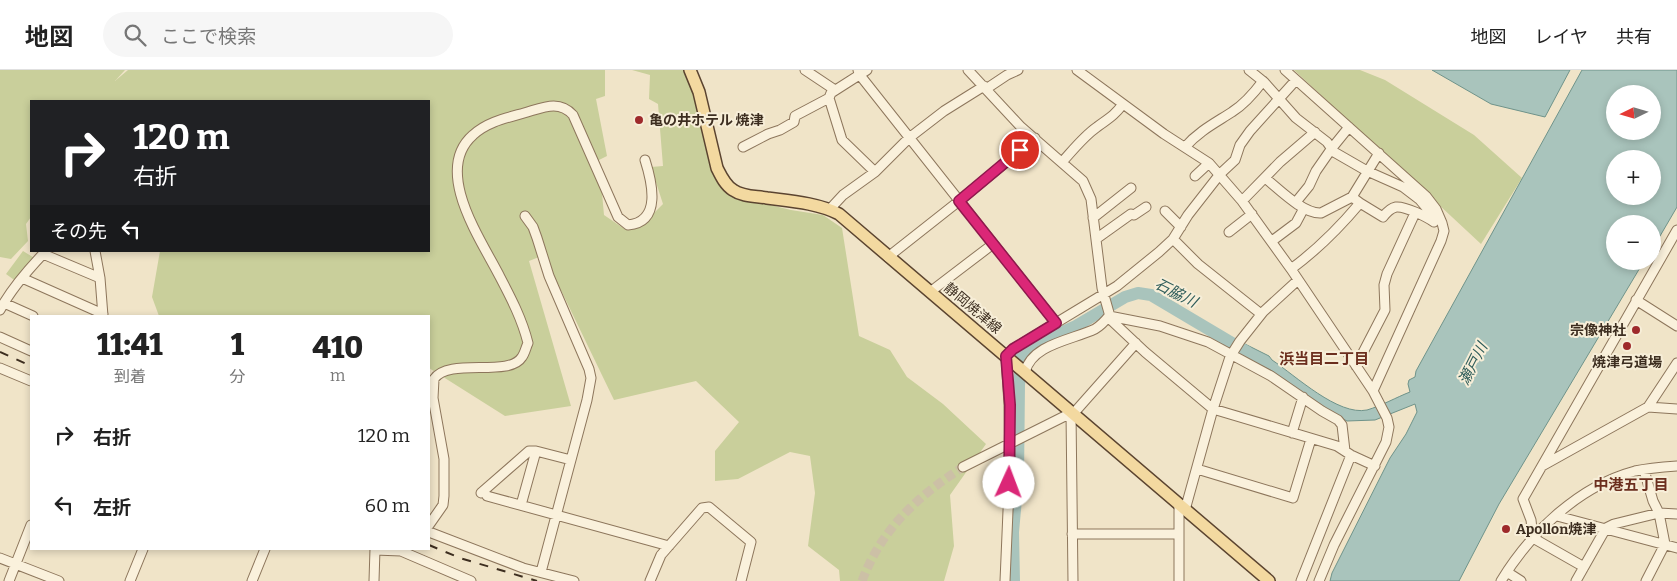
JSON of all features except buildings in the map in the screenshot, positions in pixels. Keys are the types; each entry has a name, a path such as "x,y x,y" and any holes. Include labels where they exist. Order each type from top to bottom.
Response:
{"main road":[{"name":"静岡焼津線","path":"690,70 699,92 717,168 731,189 743,195 830,209 839,214 1269,581"}],"street":[{"path":"805,70 835,90"},
{"path":"968,70 1021,126 1078,174 1089,191 1103,293 1111,320 1145,352 1213,409 1337,446 1375,466"},
{"path":"830,209 843,196 875,172 909,138 944,111 1018,70"},
{"path":"1078,70 1164,134 1209,163 1220,174 1272,241 1379,402 1389,427 1389,435 1334,545 1319,581"},
{"path":"1249,70 1263,81 1296,118 1327,142 1334,152 1369,172 1387,178 1409,192 1430,212 1434,222"},
{"path":"1285,70 1426,196 1436,209 1444,230 1435,258 1373,391"},
{"path":"875,172 842,140 830,98 832,92 861,71 909,138 1056,323"},
{"path":"1005,581 1011,443 1009,359 1013,349 1131,276 1173,239 1188,215 1220,174 1235,160 1240,144 1296,80"},
{"path":"1185,147 1194,136 1244,102 1263,81"},
{"path":"743,147 780,130 794,122 795,116 830,98"},
{"path":"1062,162 1086,136 1114,116 1123,104"},
{"path":"430,523 442,505 444,496 444,459 433,398 434,380 442,372 450,370 499,367 513,364 521,359 528,343 513,301 474,228 463,202 457,178 456,164 459,154 471,136 490,123 545,107 559,105 568,109 573,115 618,217 628,225 641,222 650,209 652,198 650,177 644,160"},
{"path":"1272,241 1296,223 1300,205 1316,171 1349,127"},
{"path":"1242,201 1280,162 1315,132"},
{"path":"888,256 959,201 1035,138"},
{"path":"1265,178 1300,205 1315,213 1320,213 1352,197 1379,153"},
{"path":"1194,176 1209,163"},
{"path":"1093,218 1131,188"},
{"path":"1352,197 1360,204 1383,217 1398,207 1425,215 1444,230"},
{"path":"1291,269 1338,229 1360,204"},
{"path":"1096,239 1131,214 1134,215 1146,207"},
{"path":"1165,211 1181,227"},
{"path":"1356,366 1385,310 1384,285 1387,274 1415,213"},
{"path":"1229,232 1252,214"},
{"path":"524,216 535,233 549,276 591,378 588,400 541,572"},
{"path":"1534,538 1531,520 1523,499 1676,232"},
{"path":"1173,239 1198,264 1262,314"},
{"path":"930,292 993,244"},
{"path":"22,278 103,315 96,252"},
{"path":"30,315 2,307 22,278 43,253 100,278"},
{"path":"1179,581 1179,534 1182,507 1197,469 1213,409 1232,354 1262,314 1298,280"},
{"path":"1636,300 1677,326"},
{"path":"1109,316 1150,324 1208,342 1271,376 1338,420 1342,425 1348,453 1301,581"},
{"path":"1024,372 1027,363 1032,358 1065,339 1093,330 1109,316"},
{"path":"0,337 30,351"},
{"path":"963,467 1072,414 1136,342"},
{"path":"1541,466 1648,407 1677,363"},
{"path":"1,370 30,382"},
{"path":"1292,433 1303,397"},
{"path":"1648,407 1677,409"},
{"path":"1072,414 1072,581"},
{"path":"1197,469 1293,498 1311,439"},
{"path":"571,460 529,451 484,494 669,546"},
{"path":"521,505 536,451"},
{"path":"1501,581 1534,538 1567,505 1600,484 1644,470 1677,466"},
{"path":"1644,470 1653,501 1659,513 1665,544 1646,581"},
{"path":"650,581 661,555 702,508 709,507 751,542 741,581"},
{"path":"1576,581 1606,528 1614,524 1659,513 1677,514"},
{"path":"1556,516 1677,548"},
{"path":"9,581 30,528"},
{"path":"430,532 523,568 574,581"},
{"path":"1072,534 1179,534"},
{"path":"1534,538 1584,567"},
{"path":"130,581 143,550"},
{"path":"252,581 265,550"},
{"path":"374,581 375,550 402,551 471,581"},
{"path":"0,558 59,581"},
{"path":"1507,572 1521,581"}],"green space":[{"path":"0,70 125,70 115,81 128,70 605,70 605,96 596,99 607,156 599,160 604,215 626,230 646,221 663,204 651,167 663,166 658,104 649,99 650,75 632,70 686,70 689,75 717,180 734,196 791,210 823,215 842,228 859,336 890,350 907,377 943,404 986,444 950,495 954,546 944,581 840,581 839,570 808,546 815,493 810,456 790,452 738,479 715,481 715,451 739,422 696,381 614,400 544,255 529,261 571,406 505,416 430,369 430,315 159,315 152,297 160,252 430,252 430,100 30,100 30,218 26,224 28,241 11,259 0,257"},
{"path":"1294,70 1360,70 1385,80 1474,135 1522,178 1481,244"},
{"path":"23,251 36,259 17,282 6,274"}],"water":[{"path":"1432,70 1570,70 1545,117 1491,104"},
{"name":"瀬戸川","path":"1582,70 1677,70 1677,207 1661,234 1661,215 1606,215 1606,270 1639,270 1499,504 1459,581 1330,581 1332,573 1390,458 1406,434 1417,412 1415,404 1375,420 1347,421 1330,412 1273,374 1274,372 1236,353 1243,343 1269,356 1305,384 1331,401 1343,407 1356,410 1367,410 1410,392 1409,380 1415,377 1416,371"}],"waterway":[{"name":"石脇川","path":"1014,581 1013,532 1018,477 1021,357 1031,346 1076,326 1125,297 1138,293 1151,295 1247,352"}],"tunnel":[{"path":"862,581 880,545 903,515 916,502 963,467"}],"railway":[{"path":"0,352 30,366"},
{"path":"430,545 460,558 537,581"}],"place":[{"name":"亀の井ホテル 焼津","path":"639,120"},
{"name":"宗像神社","path":"1636,330"},
{"name":"焼津弓道場","path":"1627,346"},
{"name":"Apollon焼津","path":"1506,529"}],"district":[{"name":"浜当目二丁目","path":"1324,359"},
{"name":"中港五丁目","path":"1631,485"}],"route":[{"path":"1009,483 1010,405 1006,356 1013,349 1056,323 959,201 1020,150"}]}
